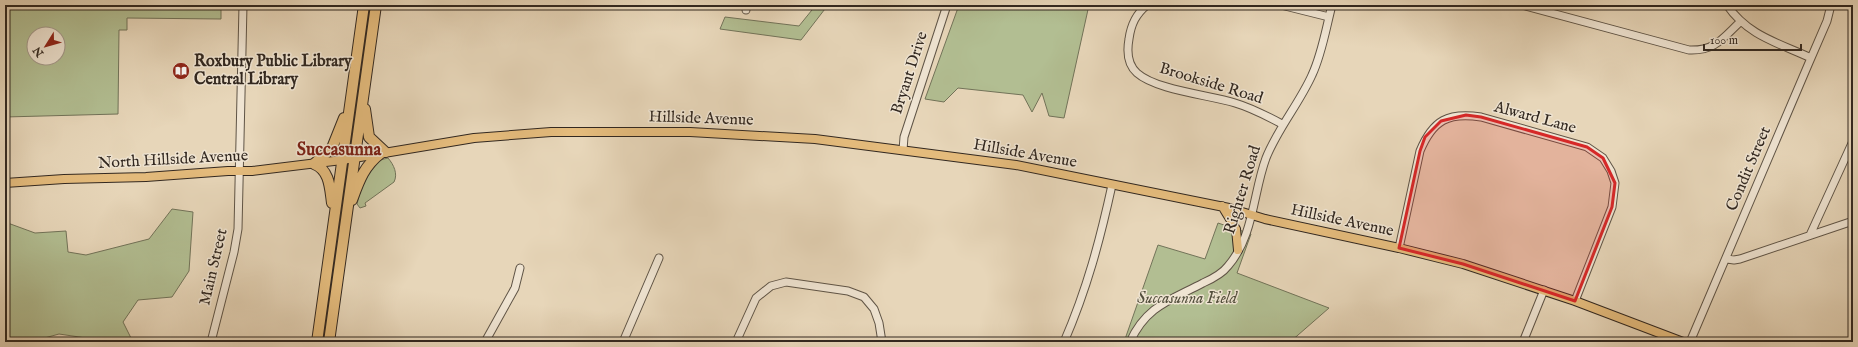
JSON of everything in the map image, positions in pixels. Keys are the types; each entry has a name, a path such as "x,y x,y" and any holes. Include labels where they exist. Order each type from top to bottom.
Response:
{"highway":[{"path":"317,342 364,5"},
{"path":"329,342 376,5"},
{"path":"347,211 364,170 383,152 373,142 368,133 364,88"},
{"path":"334,218 328,179 322,168 314,164 332,148 351,97"}],"main road":[{"name":"Hillside Avenue","path":"342,160 461,139 501,135 620,131 733,133 815,139 1016,164 1222,206 1265,219 1399,248 1463,264 1544,290 1683,342"},
{"name":"North Hillside Avenue","path":"5,183 252,171 342,160"},
{"path":"1222,206 1236,229 1238,250"}],"street":[{"name":"Main Street","path":"211,342 236,241 238,224 238,171 243,5"},
{"name":"Bryant Drive","path":"903,150 904,137 947,5"},
{"name":"Brookside Road","path":"1147,5 1134,18 1130,31 1128,46 1129,60 1136,72 1145,79 1163,85 1235,103 1252,109 1282,124"},
{"path":"1280,5 1329,17"},
{"name":"Righter Road","path":"1130,342 1142,321 1151,311 1161,304 1218,274 1229,266 1246,232 1266,158 1282,124 1312,76 1332,5"},
{"path":"1522,5 1689,50 1710,48 1718,43 1740,22"},
{"path":"1727,5 1740,22 1752,31 1811,58"},
{"name":"Condit Street","path":"1690,342 1727,259 1827,21 1831,5"},
{"name":"Alward Lane","path":"1399,248 1420,151 1425,137 1432,128 1441,121 1452,116 1466,115 1481,117 1580,144 1595,151 1603,158 1611,170 1616,183 1612,207 1575,301"},
{"path":"1810,235 1853,141"},
{"path":"1064,342 1085,290 1095,258 1112,184"},
{"path":"1727,259 1740,259 1853,221"},
{"path":"623,342 660,258"},
{"path":"485,342 515,288 520,268"},
{"path":"736,342 756,298 771,286 786,282 848,291 864,297 874,308 879,323 882,342"},
{"path":"1523,342 1544,290"},
{"path":"329,342 334,342"}],"highlighted area":[{"path":"1466,115 1481,117 1587,147 1603,158 1615,183 1612,207 1575,301 1463,264 1399,248 1420,151 1425,137 1441,121"}],"green space":[{"path":"5,5 188,5 221,7 221,19 127,18 127,30 119,30 118,114 5,117"},
{"path":"367,5 372,5 365,56 363,41"},
{"path":"816,5 828,5 801,40 720,29 725,17 799,26"},
{"path":"959,5 1089,5 1064,118 1049,116 1042,93 1032,112 1023,95 958,88 944,102 925,99"},
{"path":"388,158 395,170 396,176 394,182 365,203 366,206 360,208 357,204 364,177 380,160"},
{"path":"172,209 193,212 189,271 172,297 138,300 123,322 133,342 92,342 86,338 59,334 30,342 5,342 5,222 35,233 66,231 68,252 86,255 149,239"},
{"name":"Succasunna Field","path":"1218,223 1251,234 1237,273 1329,308 1290,342 1124,342 1158,245 1205,259"}],"place":[{"name":"Roxbury Public Library Central Library","path":"181,71"}],"district":[{"name":"Succasunna","path":"339,150"}]}
